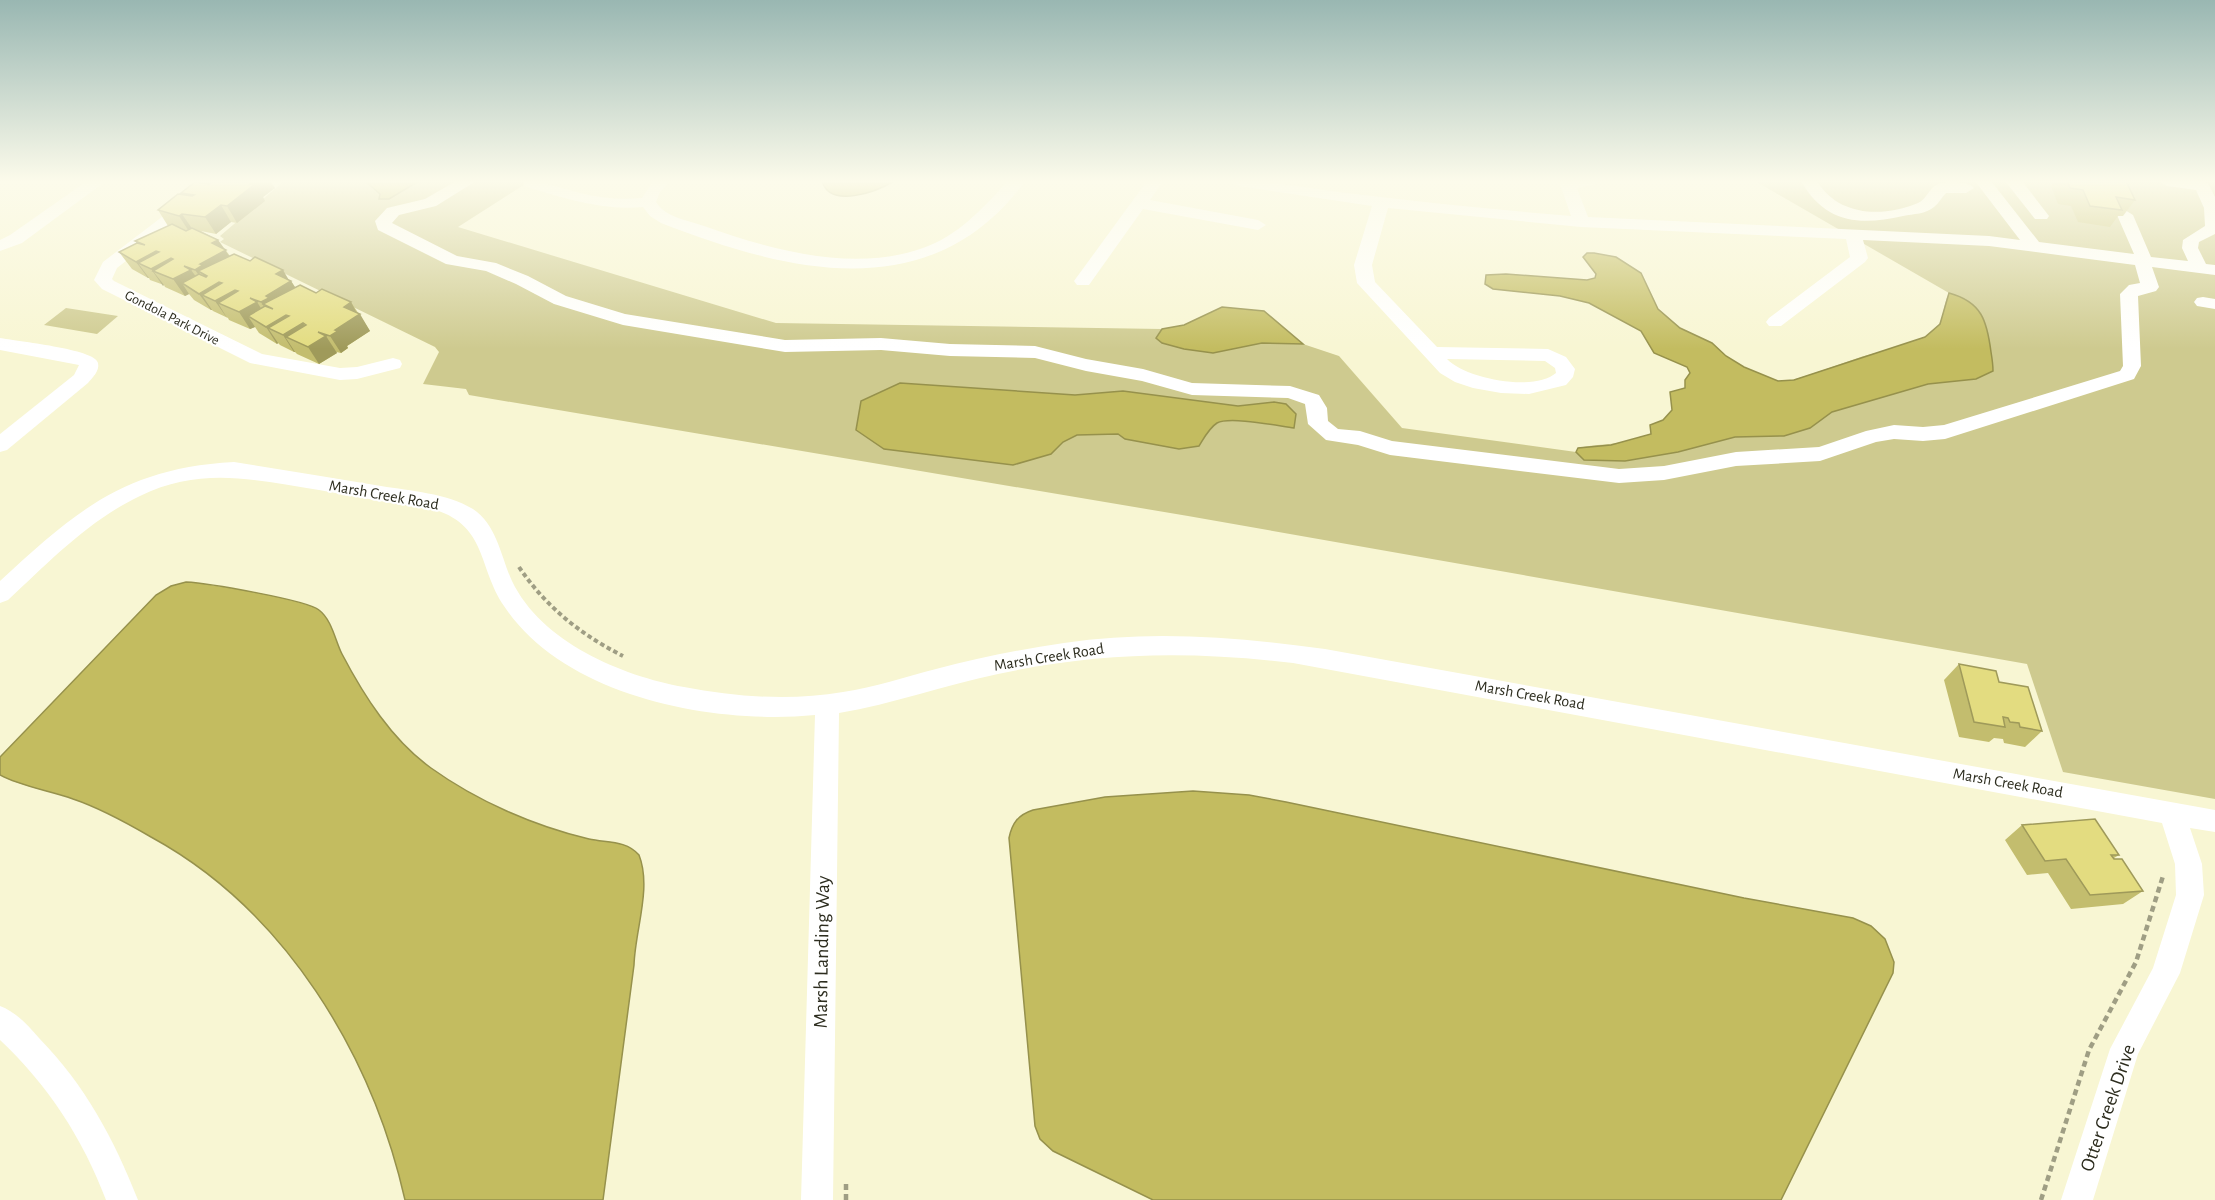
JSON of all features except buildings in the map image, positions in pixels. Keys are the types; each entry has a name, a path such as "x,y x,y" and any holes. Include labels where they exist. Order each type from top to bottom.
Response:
{"street":[{"path":"0,246 19,237"},
{"name":"Gondola Park Drive","path":"146,237 109,266 104,280 108,285 257,360 340,374 357,373 393,364"},
{"path":"406,237 452,260 490,267 522,280 560,300 639,322 717,337 785,346 870,344 950,350 1035,352 1086,365 1143,375 1192,389 1290,392 1312,400 1317,408 1318,424 1333,435 1360,438 1377,446 1390,448 1619,476 1664,473 1736,459 1820,454 1873,436 1894,432 1923,434 1945,432 2120,379 2131,372 2132,366 2129,294 2135,289 2150,287 2134,237"},
{"path":"720,237 747,247 811,258 875,262 915,256 953,242 959,237"},
{"path":"1083,281 1115,237"},
{"path":"1371,237 1363,265 1366,283 1449,372 1476,382 1539,386 1561,379 1565,373 1565,364 1548,356 1432,353"},
{"path":"1775,322 1859,258 1854,237"},
{"path":"1889,237 2015,244 2208,269"},
{"path":"2009,237 2015,244"},
{"path":"2026,237 2033,246"},
{"path":"2196,237 2191,240 2190,248 2208,269"},
{"path":"0,344 79,357 88,362 89,366 81,379 0,445"},
{"name":"Marsh Creek Road","path":"0,594 80,522 122,495 155,480 185,472 219,468 248,470 436,503 467,516 479,528 502,583 526,618 560,647 600,672 638,686 716,702 752,707 827,705 880,694 969,670 1068,651 1155,645 1240,647 1337,660 2215,821"},
{"name":"Marsh Landing Way","path":"817,1200 827,705"},
{"name":"Otter Creek Drive","path":"2077,1200 2126,1049 2166,973 2190,895 2192,882 2190,869 2172,813"},
{"path":"0,1020 24,1042 75,1101 106,1159 123,1200"}],"path":[{"path":"2041,1200 2090,1050 2136,962 2161,889 2163,869"},
{"path":"846,1177 846,1200"}],"shaded area":[{"path":"221,237 491,237 776,323 1162,329 1184,325 1222,307 1264,311 1303,344 1339,356 1402,428 1576,452 1578,448 1625,442 1651,434 1766,389 1858,358 1915,342 1932,333 1939,324 1949,293 1852,237 2215,237 2215,799 2063,772 2027,664 1188,516 469,395 466,389 423,384 439,352 435,347 220,242 224,239"},
{"path":"1587,253 1616,257 1641,273 1658,309 1680,328 1712,343 1726,356 1744,367 1778,381 1794,380 1925,337 1940,324 1949,293 1969,302 1981,314 1987,331 1993,371 1976,379 1928,384 1832,412 1810,428 1784,436 1735,437 1678,452 1625,461 1584,460 1576,452 1578,448 1611,445 1651,434 1650,425 1663,420 1672,410 1670,392 1685,388 1685,380 1690,373 1687,367 1654,353 1641,331 1589,303 1560,296 1493,289 1485,284 1486,275 1506,274 1587,280 1595,278 1596,274 1583,257"},
{"path":"1222,307 1264,311 1303,344 1262,343 1213,353 1184,349 1162,343 1156,338 1162,329 1184,325"},
{"path":"66,308 118,316 97,334 44,325"},
{"path":"900,383 1075,395 1123,391 1238,406 1274,402 1286,404 1296,414 1294,428 1243,421 1223,421 1209,430 1199,446 1179,449 1125,439 1118,434 1077,435 1063,442 1051,454 1013,465 884,449 856,430 861,401"},
{"path":"186,582 277,597 319,610 330,625 351,670 380,716 404,744 431,768 487,802 527,820 568,834 622,844 639,855 643,868 643,895 603,1200 405,1200 390,1145 370,1092 345,1040 316,991 282,945 243,904 199,868 123,821 83,803 0,775 0,757 156,595 171,586"},
{"path":"1193,791 1249,795 1286,802 1744,898 1853,918 1871,926 1885,939 1894,962 1893,973 1781,1200 1153,1200 1053,1151 1040,1139 1035,1126 1009,838 1016,820 1033,810 1105,797"}]}
